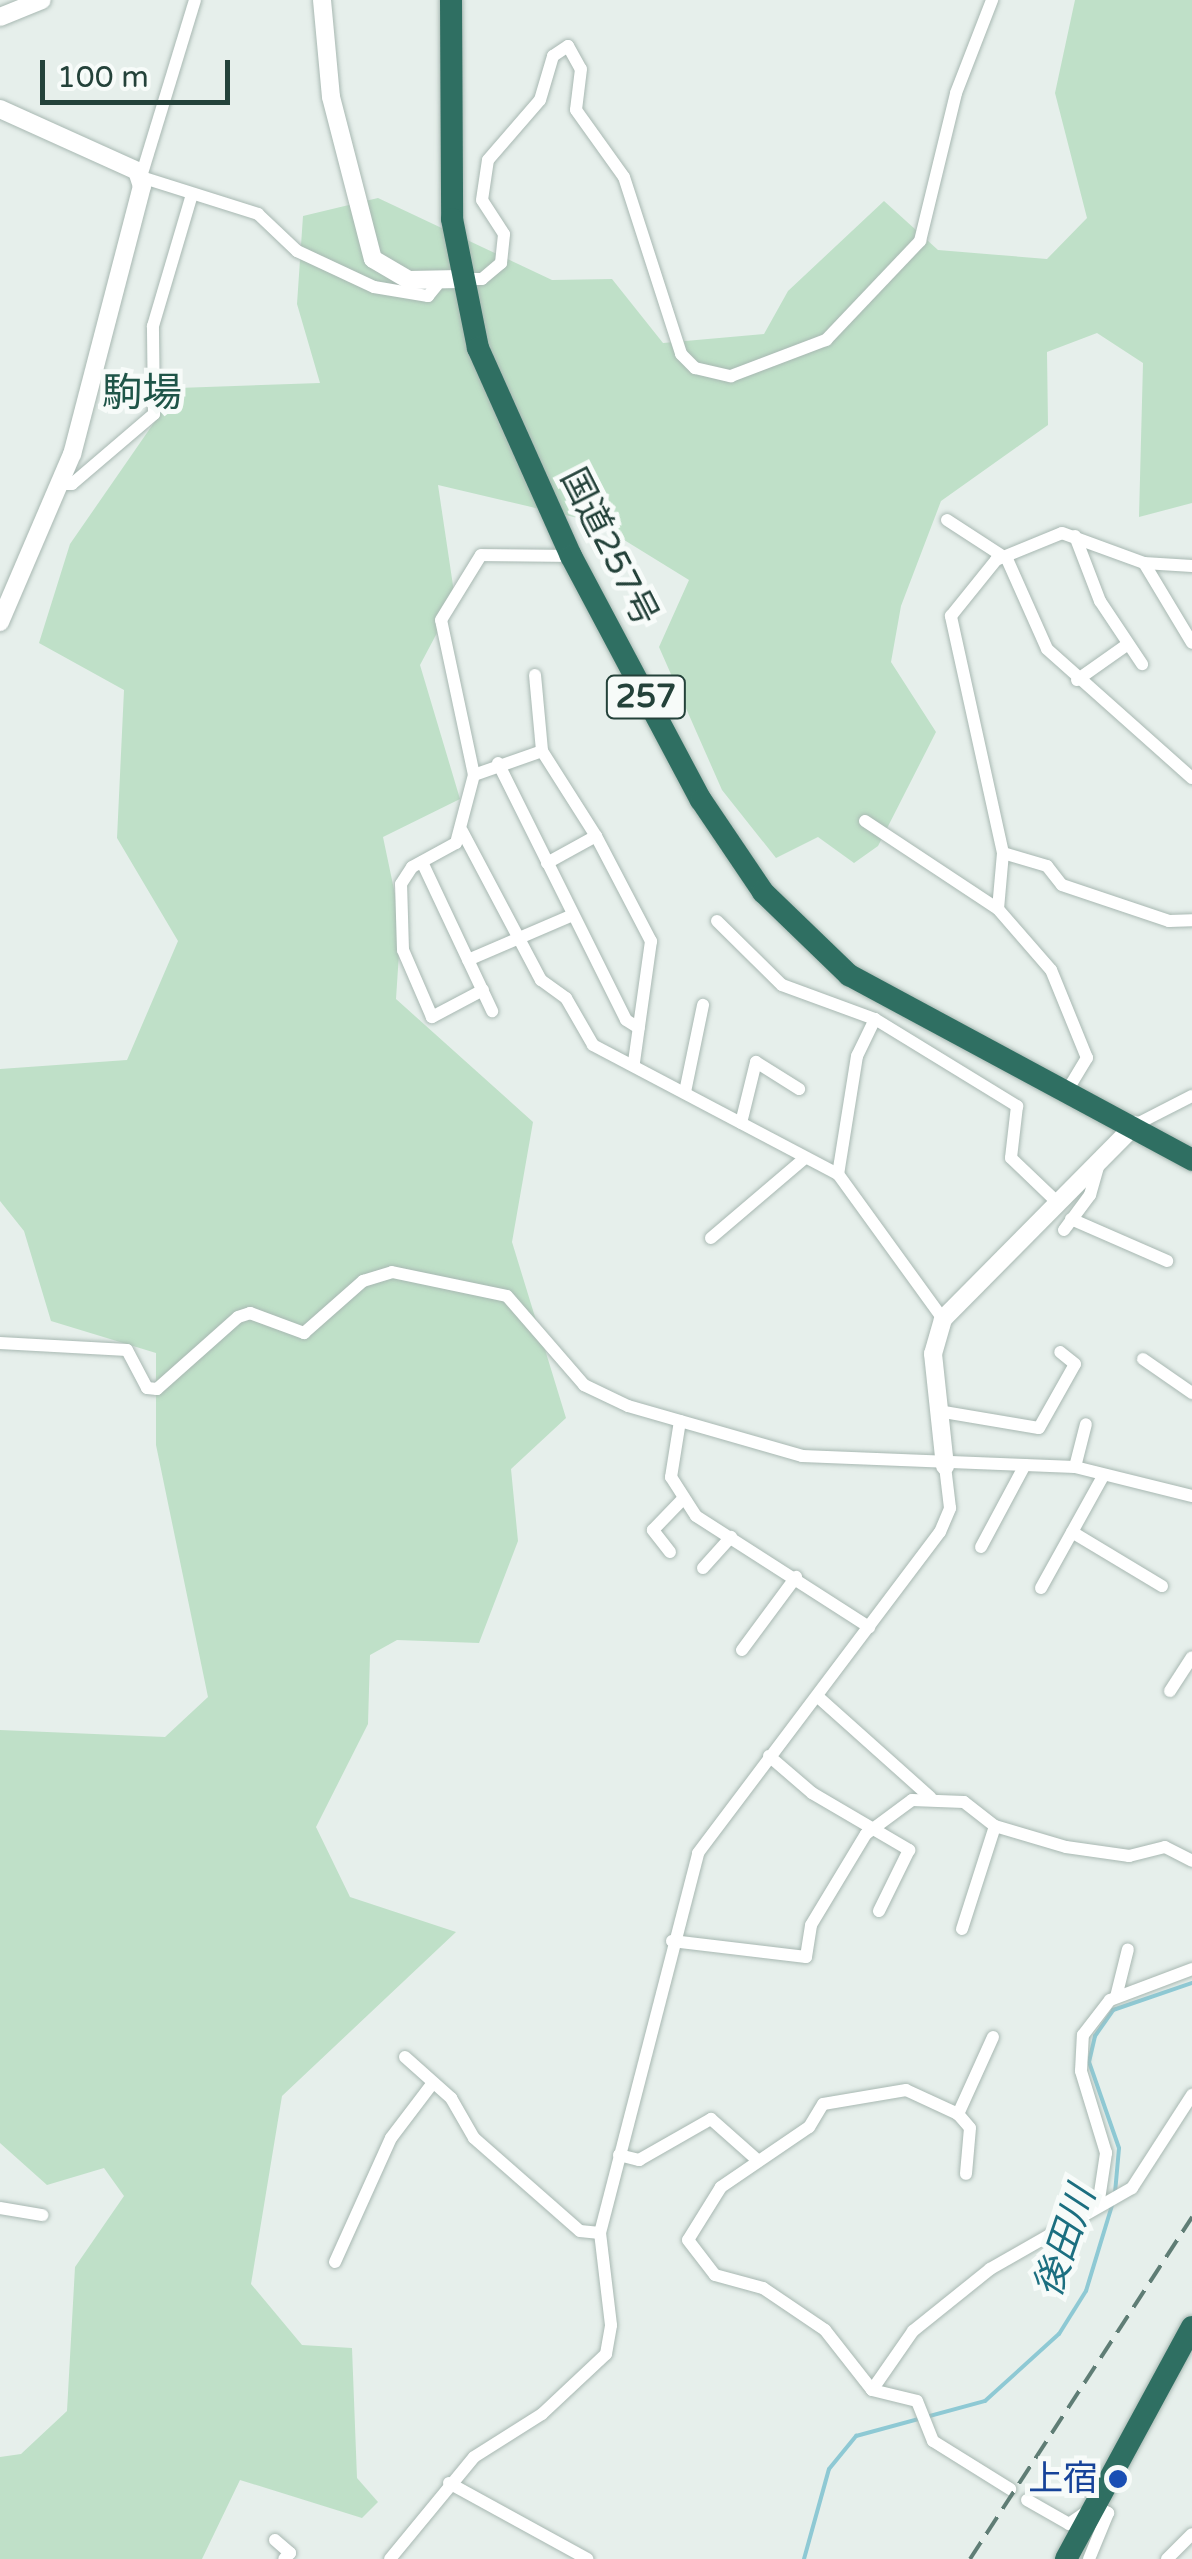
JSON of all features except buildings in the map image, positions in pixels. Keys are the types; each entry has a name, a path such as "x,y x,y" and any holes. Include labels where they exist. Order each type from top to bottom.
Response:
{"highway":[{"name":"国道257号","path":"452,0 448,282 506,420 572,556 700,800 763,892 898,1009 1135,1125 1192,1160"},
{"path":"1066,2559 1192,2327"}],"street":[{"path":"0,17 42,0"},
{"path":"0,622 59,484 141,177 196,0"},
{"path":"322,0 331,96 368,246 390,273 448,282 482,279 501,263 504,234 482,200 488,160 540,100 553,56 568,46 581,69 576,110 620,167 681,354 731,376 826,340 920,241 956,94 992,0"},
{"path":"0,109 191,198 258,214 296,252 374,287 428,296 448,282"},
{"path":"59,484 72,484 154,414 154,326 191,198"},
{"path":"947,520 1007,559 1032,624 1076,680 1192,778"},
{"path":"1075,536 1128,644 1142,664"},
{"path":"998,909 1003,853 949,632 951,616 1007,559 1075,536 1144,564 1192,566"},
{"path":"482,990 432,1017 404,950 401,884 462,831 474,775 441,620 482,554 572,556"},
{"path":"1144,564 1192,643"},
{"path":"1076,680 1128,644"},
{"path":"535,675 542,751 596,836 651,941 634,1062"},
{"path":"474,775 498,763 542,751"},
{"path":"498,763 572,914 639,1028"},
{"path":"865,821 998,909 1052,970 1087,1058 1067,1091"},
{"path":"462,831 519,935 592,1045 634,1062 838,1174 943,1319"},
{"path":"547,863 596,836"},
{"path":"1003,853 1047,866 1062,885 1169,921 1192,920"},
{"path":"422,862 492,1011"},
{"path":"468,960 572,914"},
{"path":"717,921 782,986 875,1018 1017,1106 1011,1158 1056,1201"},
{"path":"685,1092 703,1005"},
{"path":"838,1174 856,1056 875,1018"},
{"path":"742,1122 756,1062 799,1089"},
{"path":"390,2559 449,2483 606,2354 600,2233 672,1940 710,1829 817,1696 948,1519 933,1354 943,1319 1135,1125 1192,1096"},
{"path":"711,1238 805,1158"},
{"path":"1100,1159 1067,1224 1167,1261"},
{"path":"0,1344 128,1350 148,1388 157,1389 238,1318 250,1313 304,1333 363,1281 392,1272 506,1296 584,1385 680,1421 802,1456 945,1466 1075,1467 1192,1496"},
{"path":"938,1411 1038,1428 1076,1364 1060,1352"},
{"path":"1143,1360 1192,1393"},
{"path":"680,1421 672,1477 682,1500 731,1537 869,1627"},
{"path":"1075,1467 1086,1424"},
{"path":"981,1547 1025,1465"},
{"path":"1041,1588 1102,1476"},
{"path":"670,1552 654,1530 682,1500"},
{"path":"1072,1532 1162,1586"},
{"path":"703,1568 731,1537"},
{"path":"742,1650 796,1578"},
{"path":"1170,1691 1192,1657"},
{"path":"817,1696 900,1779 937,1799"},
{"path":"769,1756 909,1850 879,1911"},
{"path":"672,1940 806,1957 811,1925 872,1827 912,1800 937,1799 975,1806 996,1826 1066,1848 1130,1856 1164,1848 1192,1861"},
{"path":"962,1929 996,1826"},
{"path":"1116,1997 1128,1949"},
{"path":"1100,2204 1106,2153 1080,2053 1090,2020 1116,1997 1192,1968"},
{"path":"958,2114 993,2037"},
{"path":"405,2057 432,2084 474,2138 580,2230 600,2233"},
{"path":"336,2262 391,2138 432,2084"},
{"path":"966,2174 970,2128 958,2114 906,2090 823,2104 809,2127 756,2159 692,2227 694,2255 715,2276 763,2288 825,2330 872,2390 917,2401 923,2426 1010,2489"},
{"path":"872,2390 914,2330 990,2269 1147,2174 1192,2095"},
{"path":"619,2155 639,2160 711,2118 756,2159"},
{"path":"0,2208 42,2216"},
{"path":"449,2483 586,2559"},
{"path":"1027,2500 1069,2524 1094,2506 1108,2513 1089,2559"},
{"path":"1167,2559 1192,2534"},
{"path":"275,2540 290,2553 284,2559"}],"green space":[{"path":"1075,0 1192,0 1192,503 1139,517 1143,363 1097,333 1047,352 1048,425 941,501 901,606 891,662 936,732 878,846 854,863 818,837 776,858 722,790 659,647 689,580 595,522 438,485 455,599 420,665 460,799 383,837 401,923 396,999 533,1122 512,1242 566,1418 511,1469 518,1541 479,1643 397,1640 370,1655 368,1724 316,1827 350,1897 456,1932 282,2096 251,2284 302,2345 352,2348 357,2478 378,2502 362,2518 240,2480 202,2559 0,2559 0,2457 21,2454 67,2411 75,2267 124,2196 104,2168 47,2185 0,2143 0,1730 165,1737 208,1697 156,1445 156,1353 51,1321 24,1231 0,1201 0,1069 127,1060 178,941 117,838 124,690 39,643 70,544 178,388 320,383 297,304 303,216 378,198 552,280 612,279 663,343 764,334 788,291 884,201 938,250 1047,259 1087,218 1055,93"}],"waterway":[{"name":"後田川","path":"1115,2193 1119,2148 1089,2062 1095,2036 1113,2010 1192,1983"},
{"name":"後田川","path":"804,2559 829,2469 856,2436 985,2401 1059,2334 1086,2291 1113,2202"}],"railway":[{"path":"970,2559 1192,2217"}],"place":[{"name":"上宿","path":"1118,2479"}],"district":[{"name":"駒場","path":"142,393"}]}
